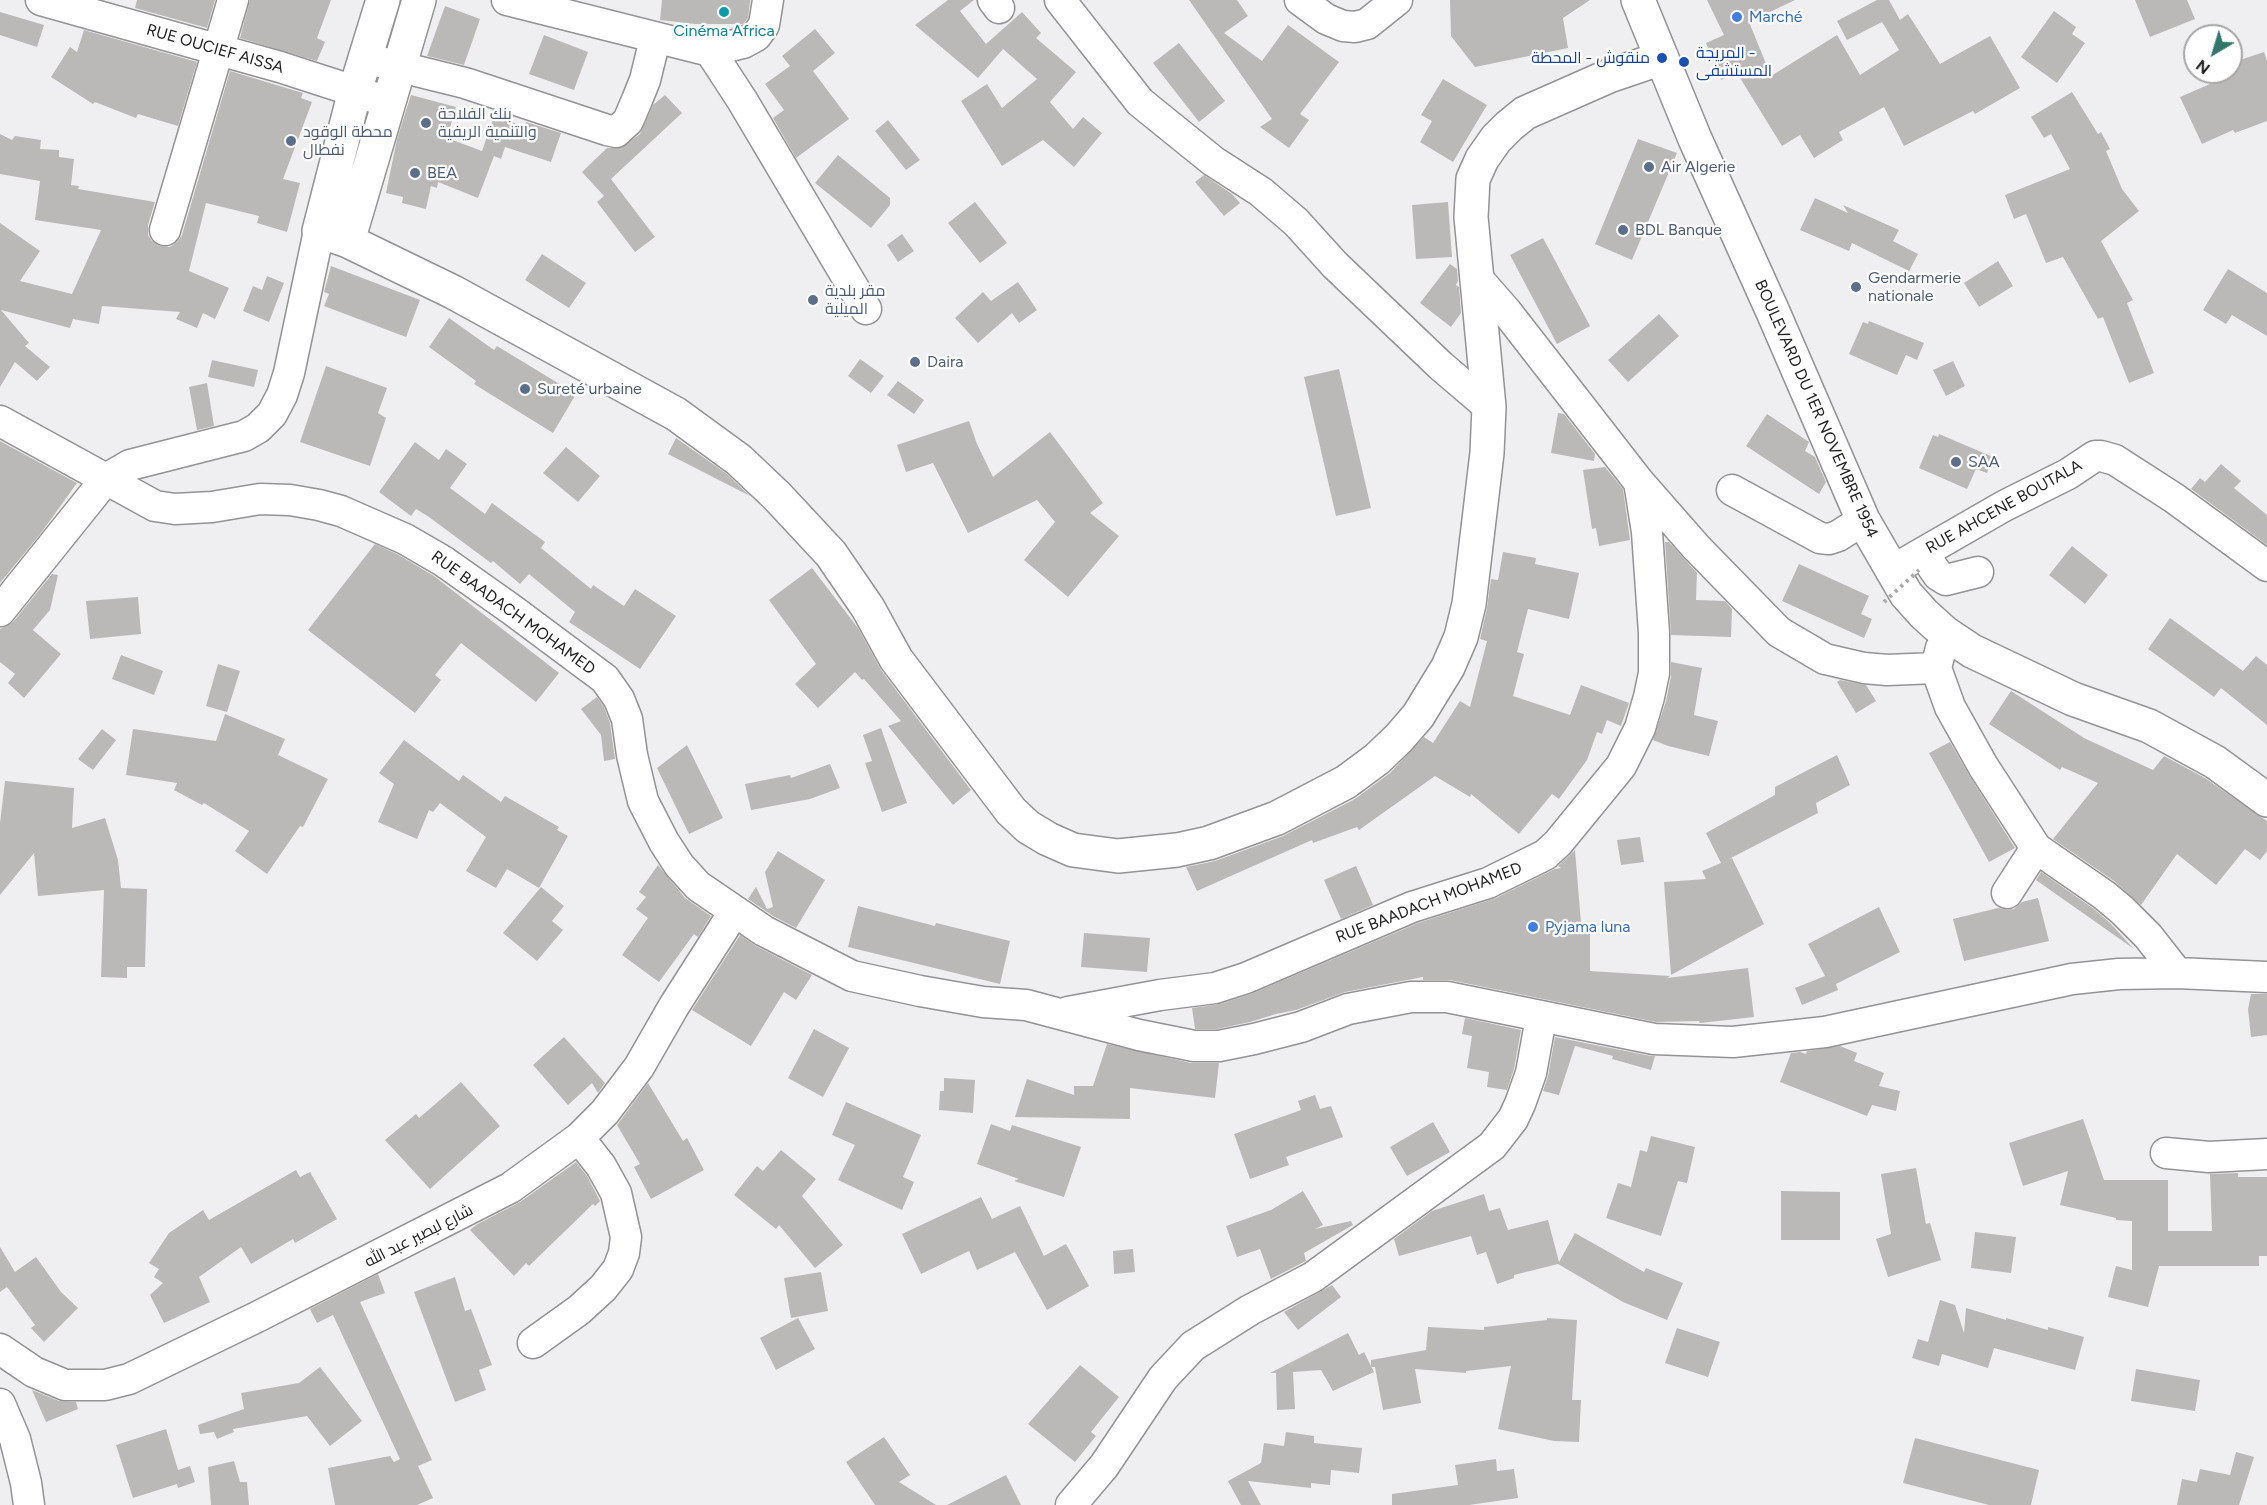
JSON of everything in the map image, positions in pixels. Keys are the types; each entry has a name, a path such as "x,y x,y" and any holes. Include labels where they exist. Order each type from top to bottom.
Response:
{"main road":[{"path":"334,236 355,92 383,0"},
{"path":"334,236 388,102 419,0"},
{"name":"BOULEVARD DU 1ER NOVEMBRE 1954","path":"1638,0 1695,140 1863,520 1911,565 1906,594 1945,633 1971,651 2073,699 2149,726 2214,762 2267,800"},
{"path":"334,236 453,292 676,414 739,460 777,496 837,562 868,608 896,659 1011,811 1028,827 1074,850 1099,855 1118,856 1177,850 1209,843 1277,818 1346,782 1377,759 1405,731 1436,689 1461,637 1469,604 1487,453 1489,407 1471,217 1473,179 1482,159 1496,139 1525,112 1609,76 1662,58"}],"street":[{"name":"RUE OUCIEF AISSA","path":"41,0 219,49 388,102"},
{"path":"165,230 233,0"},
{"path":"507,0 710,51 743,44 756,36 764,24 768,0"},
{"path":"1060,0 1140,102 1213,161 1261,192 1296,222 1335,265 1441,366 1489,407"},
{"path":"1300,0 1326,19 1343,26 1354,27 1367,24 1397,0"},
{"path":"364,58 465,83 616,132 628,121 637,100 645,80 655,39"},
{"path":"710,51 753,118 866,309"},
{"path":"0,610 106,479 130,465 244,436 258,428 272,414 282,395 334,236"},
{"path":"1478,279 1640,482 1696,547 1779,632 1825,659 1864,668 1887,670 1936,668"},
{"name":"RUE BAADACH MOHAMED","path":"0,421 155,506 175,509 212,507 260,499 290,500 318,505 341,511 395,534 443,561 605,679 619,699 627,720 632,755 643,801 664,842 679,865 698,886 734,912 799,950 852,976 983,1002 1026,1005 1184,1045 1219,1046 1300,1027 1348,1009 1411,998 1447,997 1654,1038 1733,1042 1826,1032 2072,980 2120,974 2177,973 2267,977"},
{"name":"RUE AHCENE BOUTALA","path":"1911,565 2004,506 2067,474 2095,456 2101,456 2115,460 2174,498 2267,566"},
{"name":"RUE BAADACH MOHAMED","path":"1059,1014 1160,995 1215,988 1246,978 1412,907 1488,883 1545,855 1558,843 1621,766 1640,728 1649,697 1654,673 1654,633 1650,564 1640,482"},
{"path":"1732,490 1820,538 1829,539 1838,536 1863,520"},
{"path":"1911,565 1947,580 1978,572"},
{"path":"1945,633 1936,668 1950,707 1964,734 2036,848 2122,910 2148,936 2177,973"},
{"path":"2007,893 2036,848"},
{"name":"شارع لبصير عبد الله","path":"0,1349 34,1372 65,1385 105,1385 129,1379 257,1317 510,1188 579,1138 605,1112 639,1067 674,1006 734,912"},
{"path":"1071,1505 1104,1466 1163,1378 1193,1346 1250,1310 1313,1277 1492,1146 1513,1119 1520,1104 1531,1073 1541,1017"},
{"path":"533,1343 579,1310 603,1288 618,1269 624,1253 626,1237 616,1193 601,1166 579,1138"},
{"path":"2166,1153 2209,1157 2267,1154"},
{"path":"0,1404 15,1439 29,1505"}],"path":[{"path":"1884,602 1911,565"}],"building":[{"path":"137,0 215,0 207,28 135,8"},
{"path":"250,0 331,0 317,38 325,42 317,61 240,38"},
{"path":"662,0 750,0 750,2 748,18 743,24 695,24 660,20"},
{"path":"948,0 974,0 960,11 986,44 1022,12 1041,33 1036,38 1076,72 1050,102 1073,129 1083,117 1102,133 1074,167 1043,140 1002,166 961,101 987,84 1002,108 1037,79 1003,49 978,78 915,25"},
{"path":"1189,0 1237,0 1248,16 1224,33 1262,61 1288,25 1339,62 1300,114 1309,120 1289,148 1260,127 1272,119"},
{"path":"1450,0 1590,0 1563,18 1568,48 1475,67 1451,36"},
{"path":"1707,0 1795,0 1749,22 1771,76 1837,35 1860,75 1899,50 1882,22 1847,40 1837,21 1877,0 1889,0 1900,20 1908,14 1940,64 1990,36 2020,88 1975,114 1973,111 1904,146 1884,107 1839,132 1843,140 1814,158 1800,135 1782,146 1737,73 1721,80 1706,43 1724,35"},
{"path":"2135,0 2187,0 2195,19 2150,37"},
{"path":"445,6 480,19 464,65 427,56"},
{"path":"2054,11 2076,27 2072,34 2085,43 2057,83 2021,57"},
{"path":"0,12 44,25 37,47 0,35"},
{"path":"815,29 835,53 813,71 849,119 796,158 773,118 784,110 765,84 790,66 782,56"},
{"path":"84,30 197,62 178,126 138,114 136,118 95,102 93,104 51,77 70,47 77,52"},
{"path":"544,35 588,52 574,90 529,74"},
{"path":"1179,43 1225,101 1199,122 1153,63"},
{"path":"2264,52 2267,61 2267,121 2235,133 2233,130 2202,144 2180,97 2210,84 2243,84 2243,59"},
{"path":"230,71 303,93 301,98 312,102 283,179 300,183 287,232 257,223 259,216 206,203 189,271 229,288 215,319 203,313 197,328 176,319 180,312 102,306 99,324 73,319 70,328 1,310 29,343 25,346 50,367 37,381 15,362 0,387 0,223 40,251 20,281 72,294 101,230 35,220 40,181 0,174 0,134 12,140 15,136 41,140 40,149 59,150 59,157 74,159 71,185 79,186 78,189 155,202 148,225 148,235 160,246 170,247 182,235"},
{"path":"1443,79 1487,105 1453,162 1420,142 1432,121 1421,115"},
{"path":"2072,92 2098,134 2101,132 2110,149 2106,151 2122,189 2139,211 2101,241 2133,300 2127,303 2154,373 2129,383 2103,317 2098,319 2063,257 2046,263 2026,214 2014,219 2005,195 2070,169 2051,134 2044,138 2031,117"},
{"path":"411,95 456,107 447,138 482,151 494,117 525,126 526,122 561,133 551,162 505,147 501,159 494,156 478,198 438,182 437,188 431,186 426,209 402,203 403,197 386,193 397,139"},
{"path":"665,95 682,113 611,179 655,237 635,252 597,202 604,196 582,172 607,148 621,148 640,134 653,105"},
{"path":"888,120 920,160 906,170 875,131"},
{"path":"1638,139 1677,153 1632,260 1595,244"},
{"path":"838,155 890,198 890,205 871,228 815,183"},
{"path":"1204,175 1232,194 1240,203 1224,216 1195,182"},
{"path":"1815,198 1848,213 1843,205 1899,230 1893,241 1918,254 1909,271 1852,243 1849,251 1800,230"},
{"path":"975,202 1007,243 980,263 948,223"},
{"path":"1448,202 1452,257 1416,259 1412,205"},
{"path":"902,234 914,251 898,262 887,245"},
{"path":"1543,238 1590,326 1557,344 1510,255"},
{"path":"542,254 586,283 569,308 525,280"},
{"path":"1998,261 2013,286 1979,307 1964,283"},
{"path":"1450,264 1457,269 1456,285 1459,287 1461,313 1451,327 1420,303"},
{"path":"331,266 420,300 406,337 324,306 329,294 324,292"},
{"path":"2228,269 2267,293 2267,336 2232,315 2226,324 2203,310"},
{"path":"267,276 284,283 269,322 243,311 253,286 262,290"},
{"path":"1018,282 1037,310 1019,323 1012,313 978,343 955,318 983,292 991,301"},
{"path":"1659,314 1679,336 1628,382 1608,360"},
{"name":"Sureté urbaine","path":"449,318 494,350 497,346 576,394 553,433 474,384 476,381 429,347"},
{"path":"1869,321 1924,343 1917,360 1906,355 1897,375 1849,354 1863,322 1868,324"},
{"path":"860,359 884,376 871,393 848,376"},
{"path":"212,360 258,370 254,387 208,377"},
{"path":"1953,361 1965,386 1946,396 1933,370"},
{"path":"326,366 387,388 378,413 386,418 370,466 300,442"},
{"path":"1339,369 1371,508 1336,516 1304,377"},
{"path":"898,381 924,400 914,414 887,395"},
{"path":"207,383 214,426 197,430 189,387"},
{"path":"1558,413 1564,414 1595,454 1594,461 1551,453"},
{"path":"1767,414 1809,442 1805,451 1815,457 1826,482 1819,494 1746,446"},
{"path":"969,421 993,477 1050,432 1103,503 1090,513 1119,536 1068,597 1024,560 1055,522 1037,500 968,533 933,463 906,472 897,445"},
{"name":"SAA","path":"1939,434 1993,457 1987,473 1976,469 1967,489 1919,468 1933,435 1938,437"},
{"path":"676,438 727,474 750,496 668,454"},
{"path":"0,441 77,483 41,533 0,583"},
{"path":"415,442 439,460 446,449 467,464 450,488 485,514 492,503 545,542 541,548 591,589 593,585 624,606 635,589 676,616 640,669 569,622 575,612 529,574 520,584 493,561 491,563 429,517 416,509 411,516 379,492"},
{"path":"566,447 600,476 578,502 543,473"},
{"path":"2221,464 2241,481 2234,488 2267,515 2267,545 2191,489 2200,478 2205,482"},
{"path":"1605,467 1623,489 1630,540 1599,546 1596,528 1592,529 1583,470"},
{"path":"1665,542 1669,542 1697,573 1696,600 1725,601 1732,609 1731,637 1671,635"},
{"path":"375,544 434,576 559,673 536,702 461,643 435,675 441,680 415,713 308,630"},
{"path":"2072,546 2108,575 2085,604 2049,575"},
{"path":"1503,552 1536,558 1535,564 1579,573 1569,619 1528,609 1517,652 1524,654 1513,696 1570,715 1581,685 1629,703 1621,726 1607,720 1602,734 1597,732 1587,760 1559,799 1552,794 1519,834 1471,794 1470,797 1435,776 1359,830 1357,827 1313,843 1312,840 1197,891 1186,867 1215,861 1283,836 1355,799 1390,773 1424,737 1433,743 1460,701 1470,707 1487,641 1480,639 1491,579 1498,580"},
{"path":"1799,564 1869,596 1861,614 1872,619 1864,638 1782,601"},
{"path":"812,568 858,628 881,670 971,790 953,805 888,726 901,721 855,672 818,708 795,684 816,664 769,600"},
{"path":"52,574 58,575 50,610 33,630 61,654 24,698 8,683 15,674 0,662 0,629 13,622"},
{"path":"138,597 141,634 90,639 86,601"},
{"path":"2170,618 2243,671 2256,656 2267,665 2267,725 2221,688 2214,697 2148,649"},
{"path":"121,655 163,671 154,695 112,679"},
{"path":"1671,662 1702,668 1694,715 1718,721 1709,756 1653,740 1666,701"},
{"path":"218,664 240,671 227,712 206,706"},
{"path":"1840,680 1866,685 1876,701 1856,713 1837,682"},
{"path":"2011,691 2084,738 2153,770 2164,756 2205,778 2267,821 2267,851 2260,860 2245,849 2216,885 2177,854 2141,905 2114,881 2053,839 2098,783 2062,767 2060,770 1989,724"},
{"path":"597,697 610,723 615,759 604,761 601,735 581,709"},
{"path":"225,714 285,739 278,755 328,779 303,827 300,826 267,874 235,851 249,831 204,803 202,805 174,790 177,783 126,775 133,729 216,741"},
{"path":"881,728 907,803 882,812 865,763 872,761 863,735"},
{"path":"102,729 116,740 93,770 78,759"},
{"path":"404,740 459,781 463,775 501,802 505,796 559,827 557,830 568,836 539,888 507,869 496,888 466,871 486,837 440,803 433,812 429,810 417,839 378,822 394,784 379,773"},
{"path":"1950,742 2015,848 1989,862 1929,753"},
{"path":"687,745 723,818 689,834 657,768"},
{"path":"1837,755 1850,785 1816,803 1818,813 1729,859 1732,858 1764,924 1671,975 1664,882 1706,879 1702,871 1721,863 1706,833 1775,795 1775,787"},
{"path":"830,764 840,788 810,799 751,810 745,784 790,775 791,778"},
{"path":"5,781 74,788 72,828 105,818 118,860 121,888 147,889 145,967 127,967 127,978 101,977 104,890 38,896 34,853 0,895 0,823"},
{"path":"1640,837 1644,862 1621,865 1617,840"},
{"path":"1575,850 1581,923 1590,923 1590,971 1670,976 1667,978 1748,968 1754,1017 1700,1023 1699,1021 1656,1022 1450,980 1423,980 1423,977 1345,992 1296,1010 1250,1022 1217,1029 1195,1029 1192,1008 1220,1004 1251,994 1418,923 1496,898 1561,868 1558,866"},
{"path":"778,851 825,880 796,928 748,899 756,887 767,909 773,907 765,872"},
{"path":"658,865 685,898 711,916 698,937 694,934 659,982 622,955 648,918 636,909 646,897 639,892"},
{"path":"1356,866 1373,905 1341,919 1324,880"},
{"path":"2041,872 2094,909 2134,949 2036,880"},
{"path":"541,887 564,906 552,921 563,930 537,961 503,933"},
{"path":"2038,898 2049,941 1964,961 1953,919 1998,908 2014,909 2022,902"},
{"path":"858,906 935,926 936,923 1010,941 1000,984 848,947"},
{"path":"1879,907 1900,952 1836,984 1838,990 1802,1005 1795,988 1825,976 1808,944"},
{"path":"1084,933 1150,938 1147,972 1081,967"},
{"path":"740,935 756,946 812,975 796,1000 784,992 751,1046 692,1010"},
{"path":"2251,994 2267,994 2267,1035 2251,1037 2248,1009"},
{"path":"1465,1018 1521,1030 1514,1069 1507,1090 1487,1087 1489,1072 1467,1068 1472,1036 1462,1034"},
{"path":"814,1029 849,1048 823,1097 788,1078"},
{"path":"564,1037 605,1083 598,1093 592,1083 568,1105 533,1065"},
{"path":"1555,1037 1655,1056 1651,1070 1612,1059 1613,1056 1575,1046 1559,1095 1543,1091"},
{"path":"1107,1044 1191,1063 1219,1063 1215,1098 1130,1088 1130,1119 1015,1117 1027,1079 1074,1095 1074,1086 1093,1086"},
{"path":"1840,1046 1857,1053 1854,1061 1884,1073 1879,1086 1900,1091 1896,1111 1872,1105 1867,1116 1780,1082 1791,1053 1806,1054 1807,1051"},
{"path":"944,1078 975,1080 973,1113 939,1110 940,1091 944,1091"},
{"path":"461,1082 500,1126 430,1189 385,1140 416,1114 419,1118"},
{"path":"648,1083 683,1141 687,1138 704,1170 651,1199 634,1167 640,1164 617,1125"},
{"path":"1315,1095 1320,1109 1331,1106 1343,1137 1286,1157 1289,1165 1250,1179 1234,1134 1301,1110 1298,1101"},
{"path":"846,1102 921,1135 903,1177 914,1182 902,1210 838,1180 855,1145 832,1135"},
{"path":"2083,1119 2104,1180 2168,1180 2168,1231 2212,1231 2210,1174 2238,1173 2238,1177 2267,1177 2267,1256 2259,1256 2259,1266 2159,1266 2148,1307 2108,1297 2116,1266 2132,1270 2132,1221 2116,1220 2116,1218 2060,1205 2068,1171 2023,1186 2009,1143"},
{"path":"1433,1122 1450,1152 1407,1176 1390,1147"},
{"path":"991,1124 1010,1131 1012,1125 1081,1147 1064,1197 1014,1181 1019,1179 977,1164"},
{"path":"1651,1136 1695,1147 1687,1183 1678,1181 1661,1236 1606,1218 1618,1183 1631,1187 1640,1150 1647,1152"},
{"path":"781,1150 816,1179 802,1196 843,1245 815,1268 779,1225 776,1229 734,1195 757,1166 763,1171"},
{"path":"576,1162 587,1176 600,1201 595,1206 593,1204 529,1266 526,1263 514,1276 470,1230 520,1202"},
{"path":"1916,1168 1926,1224 1930,1223 1941,1260 1888,1277 1876,1239 1891,1234 1881,1174"},
{"path":"296,1170 300,1177 310,1172 337,1219 295,1243 293,1239 251,1264 241,1247 199,1277 210,1302 164,1323 150,1295 163,1283 154,1277 159,1269 149,1263 169,1233 203,1210 209,1220"},
{"path":"1303,1191 1323,1225 1315,1229 1351,1221 1353,1225 1304,1253 1306,1261 1271,1279 1260,1249 1237,1257 1226,1226 1271,1210"},
{"path":"1781,1191 1840,1192 1840,1240 1781,1240"},
{"path":"1484,1194 1489,1211 1500,1208 1508,1230 1548,1220 1559,1262 1575,1233 1644,1272 1646,1268 1683,1283 1667,1320 1623,1302 1558,1264 1514,1275 1514,1278 1497,1284 1486,1252 1477,1255 1471,1236 1399,1256 1394,1239 1432,1211"},
{"path":"981,1197 992,1219 1020,1206 1044,1256 1066,1244 1089,1286 1047,1310 1015,1252 977,1270 969,1251 921,1274 902,1234"},
{"path":"1975,1232 2016,1237 2011,1273 1971,1268"},
{"path":"0,1247 15,1272 36,1257 61,1292 78,1308 44,1342 31,1328 35,1325 7,1287 0,1292"},
{"path":"1133,1249 1135,1272 1114,1274 1113,1251"},
{"path":"821,1272 828,1311 791,1318 784,1278"},
{"path":"378,1274 385,1293 360,1302 432,1460 418,1466 433,1498 417,1505 335,1505 328,1468 390,1456 394,1462 400,1459 333,1315 317,1323 310,1309"},
{"path":"455,1277 465,1311 471,1309 492,1365 479,1370 486,1390 455,1402 414,1292"},
{"path":"1332,1285 1341,1297 1298,1330 1284,1312"},
{"path":"1940,1300 1955,1305 1964,1333 1966,1308 2006,1320 2006,1318 2048,1330 2048,1327 2084,1337 2075,1370 1994,1348 1988,1368 1942,1354 1939,1366 1912,1358 1918,1339 1928,1342"},
{"path":"798,1318 815,1349 776,1370 760,1338"},
{"path":"1547,1318 1577,1320 1572,1400 1581,1400 1579,1442 1554,1441 1498,1429 1511,1366 1466,1371 1466,1373 1415,1369 1421,1403 1383,1410 1375,1367 1371,1367 1371,1360 1426,1350 1428,1327 1484,1330 1484,1327 1547,1320"},
{"path":"1677,1328 1720,1342 1708,1377 1665,1363"},
{"path":"1348,1333 1359,1355 1364,1352 1374,1372 1333,1391 1321,1370 1293,1372 1295,1409 1277,1410 1276,1373 1270,1373"},
{"path":"1080,1365 1119,1397 1091,1432 1096,1436 1075,1462 1028,1424"},
{"path":"320,1367 362,1421 330,1446 307,1416 233,1429 234,1432 217,1439 214,1432 200,1434 198,1425 244,1409 241,1393 299,1383"},
{"path":"2136,1369 2200,1380 2195,1411 2131,1401"},
{"path":"32,1390 59,1401 76,1402 78,1409 46,1422"},
{"path":"166,1429 178,1470 190,1466 195,1482 178,1488 177,1484 133,1498 116,1445"},
{"path":"1286,1432 1314,1436 1314,1443 1362,1448 1359,1473 1331,1470 1330,1485 1311,1483 1311,1488 1248,1481 1261,1505 1241,1505 1228,1481 1261,1463 1264,1443 1284,1446"},
{"path":"884,1437 910,1475 899,1482 936,1505 875,1505 846,1462"},
{"path":"1915,1438 2039,1470 2031,1505 1989,1505 1903,1483"},
{"path":"2236,1452 2254,1457 2239,1505 2177,1505 2182,1479 2197,1482 2200,1469 2230,1475"},
{"path":"1496,1459 1497,1471 1514,1469 1518,1498 1469,1505 1392,1505 1392,1494 1458,1485 1455,1465"},
{"path":"234,1461 240,1482 247,1482 249,1505 211,1505 208,1467"},
{"path":"1006,1475 1021,1505 947,1505"}],"place":[{"name":"Cinéma Africa","path":"724,12"},
{"name":"Marché","path":"1737,17"},
{"name":"منقوش - المحطة","path":"1662,58"},
{"name":"المريجة - المستشفى","path":"1684,62"},
{"name":"بنك الفلاحة والتنمية الريفية","path":"426,123"},
{"name":"محطة الوقود نفطال","path":"291,141"},
{"name":"Air Algerie","path":"1649,167"},
{"name":"BEA","path":"415,173"},
{"name":"BDL Banque","path":"1623,230"},
{"name":"Gendarmerie nationale","path":"1856,287"},
{"name":"مقر بلدية الميلية","path":"813,300"},
{"name":"Daira","path":"915,362"},
{"name":"Sureté urbaine","path":"525,389"},
{"name":"SAA","path":"1956,462"},
{"name":"Pyjama luna","path":"1533,927"}]}
